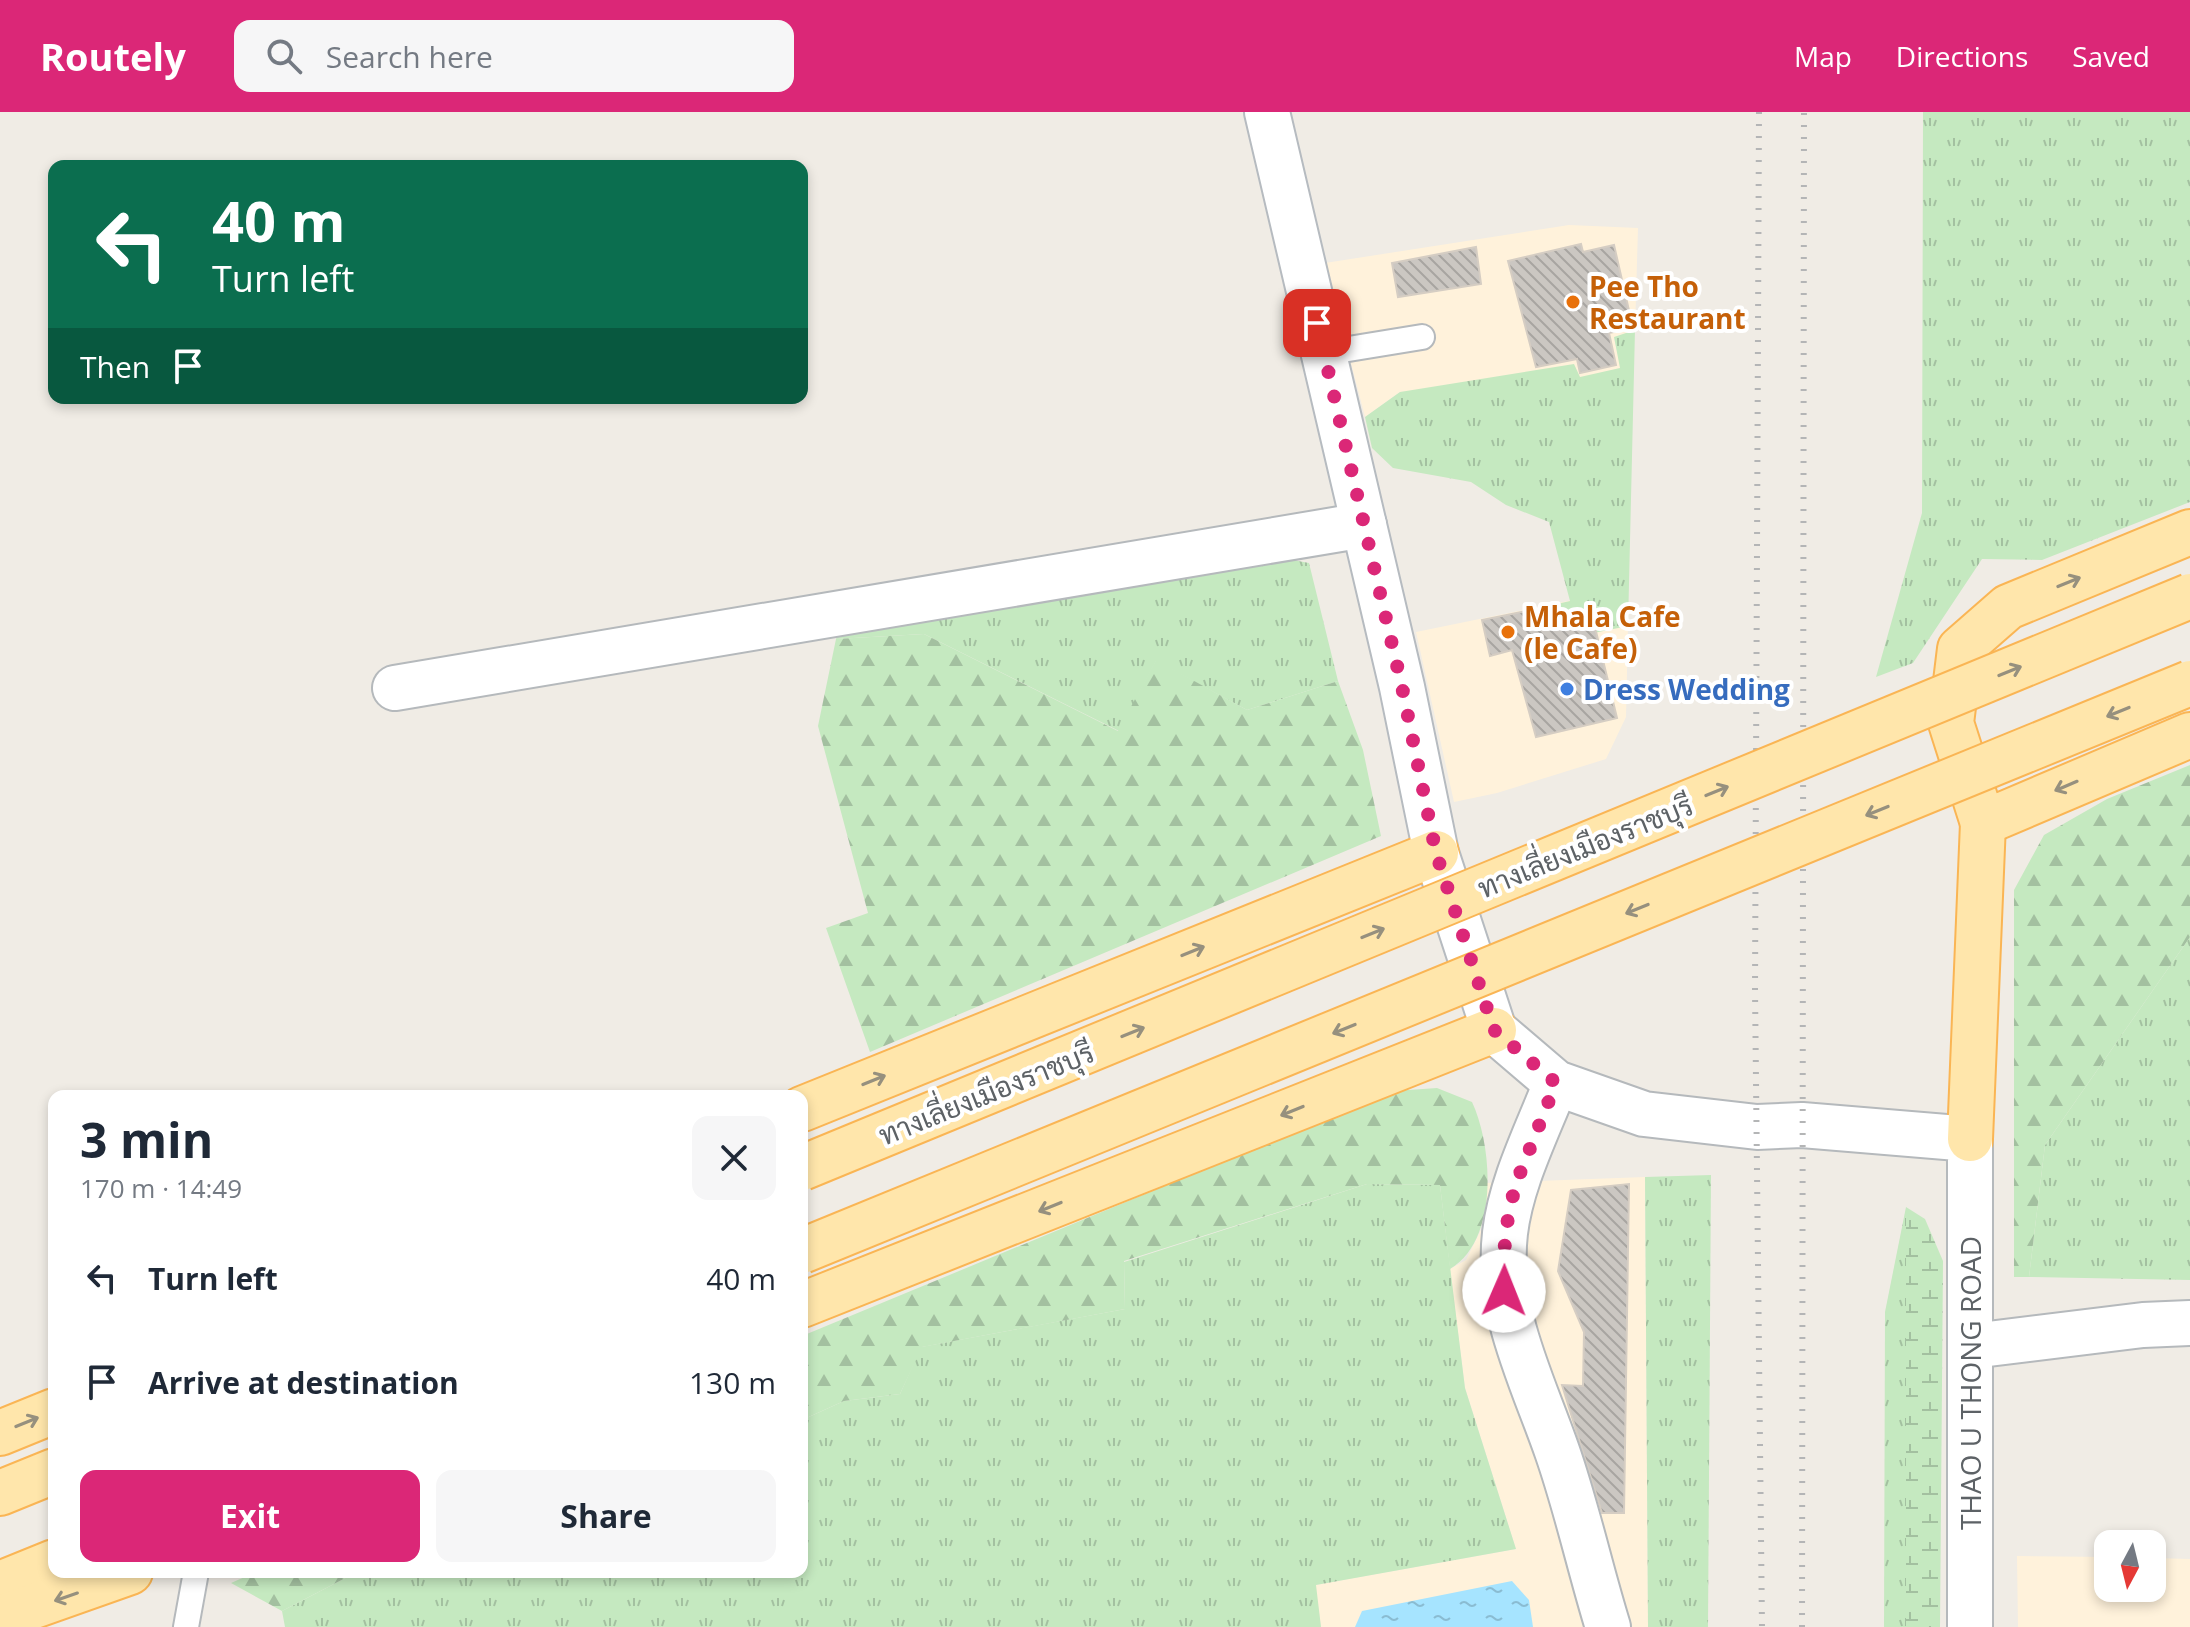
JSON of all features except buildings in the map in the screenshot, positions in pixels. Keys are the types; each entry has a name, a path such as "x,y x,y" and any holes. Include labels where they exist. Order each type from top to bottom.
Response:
{"main road":[{"path":"1970,1139 1983,823 1951,723 1960,649 2008,607 2190,532"},
{"name":"ทางเลี่ยงเมืองราชบุรี","path":"808,1166 2190,596"},
{"path":"808,1249 2190,683"},
{"path":"1983,823 2190,735"},
{"path":"808,1107 1436,853"},
{"path":"808,1303 1494,1030"},
{"path":"0,1433 48,1413"},
{"path":"0,1493 48,1473"},
{"path":"0,1584 48,1564"},
{"path":"0,1618 113,1578"}],"street":[{"path":"1267,112 1364,525 1436,853 1494,1030 1556,1083 1644,1114 1757,1127 1802,1125 1970,1139"},
{"path":"395,688 1364,525"},
{"path":"1556,1083 1515,1186 1505,1233 1504,1291 1528,1381 1557,1451 1608,1627"},
{"name":"THAO U THONG ROAD","path":"1970,1139 1970,1627"},
{"path":"1972,1346 2143,1325 2190,1323"}],"lane":[{"path":"1324,353 1422,337"},
{"path":"186,1627 195,1578"}],"shaded area":[{"path":"1569,225 1638,228 1635,330 1614,338 1621,368 1580,378 1400,392 1365,417 1325,263"},
{"path":"1597,595 1605,627 1628,626 1626,717 1606,759 1497,793 1454,802 1416,632"},
{"path":"1645,1177 1648,1627 1321,1627 1315,1585 1516,1549 1465,1388 1450,1269 1466,1260 1486,1220 1486,1183"},
{"path":"2017,1556 2094,1557 2094,1602 2166,1602 2166,1558 2190,1559 2190,1627 2018,1627"}],"green space":[{"path":"1923,112 2190,112 2190,502 2042,560 1982,559 1913,663 1876,677 1922,513"},
{"path":"1635,330 1628,626 1535,645 1526,611 1570,601 1549,522 1506,505 1471,482 1393,468 1372,448 1365,417 1400,392 1574,364 1580,377 1620,368 1614,337"},
{"path":"1293,560 1309,563 1338,681 1247,710 1156,661 1119,731 924,634 836,639 843,618"},
{"path":"924,634 1118,731 1156,660 1247,710 1338,681 1363,750 1381,836 870,1052 826,928 868,913 818,726 836,639"},
{"path":"2190,765 2190,937 2045,1145 2029,1277 2014,1277 2014,890 2044,835 2107,799"},
{"path":"2190,937 2190,1280 2029,1277 2045,1145"},
{"path":"1437,1088 1472,1102 1479,1121 1487,1167 1484,1215 1477,1237 1466,1255 1450,1269 1440,1185 1367,1184 1124,1261 1125,1309 922,1347 900,1394 844,1401 808,1417 808,1334 1394,1091"},
{"path":"1711,1175 1708,1627 1648,1627 1645,1177"},
{"path":"1367,1184 1440,1185 1465,1388 1516,1549 1316,1585 1321,1627 285,1627 282,1611 345,1578 808,1578 808,1417 844,1401 900,1394 921,1347 1125,1309 1124,1262"},
{"path":"1906,1207 1906,1627 1884,1627 1885,1312"},
{"path":"1906,1207 1925,1219 1943,1261 1940,1627 1906,1627"},
{"path":"242,1578 345,1578 282,1611 231,1583"}],"water":[{"path":"1512,1581 1529,1600 1533,1627 1355,1627 1362,1611"}],"railway":[{"path":"1759,112 1755,989 1762,1627"},
{"path":"1802,1627 1804,112"}],"place":[{"name":"Pee Tho Restaurant","path":"1573,302"},
{"name":"Mhala Cafe (le Cafe)","path":"1508,632"},
{"name":"Dress Wedding","path":"1567,689"}],"route":[{"path":"1317,323 1402,687 1436,853 1494,1030 1556,1083 1515,1186 1505,1233 1504,1291"}]}
